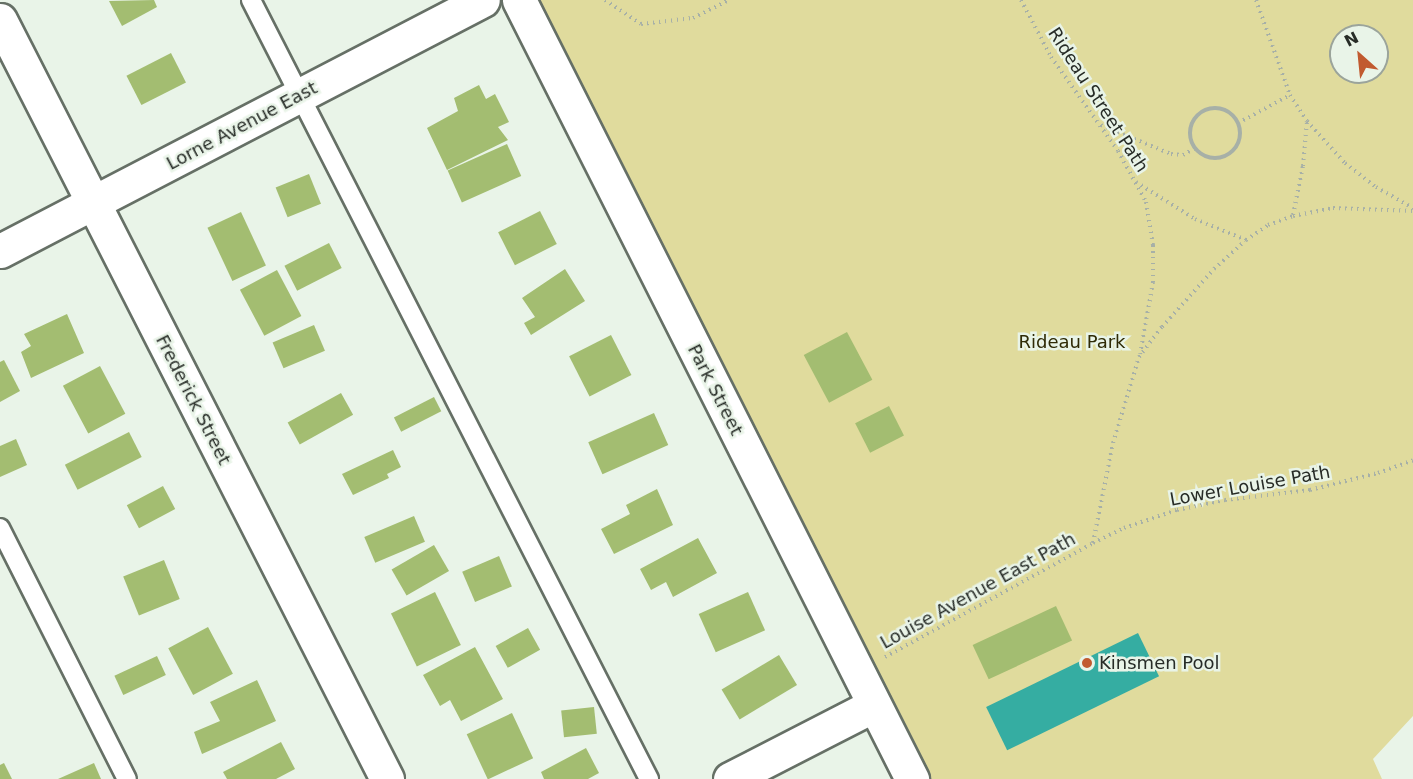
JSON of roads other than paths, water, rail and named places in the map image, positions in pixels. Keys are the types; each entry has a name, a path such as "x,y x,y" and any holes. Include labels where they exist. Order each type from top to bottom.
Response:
{"street":[{"name":"Lorne Avenue East","path":"0,251 483,0"},
{"name":"Park Street","path":"519,0 912,779"},
{"name":"Frederick Street","path":"0,20 387,779"},
{"path":"730,779 874,705"}],"lane":[{"path":"251,0 649,779"},
{"path":"0,528 127,779"}],"water":[{"path":"1138,633 1159,676 1007,750 986,707"}],"place":[{"name":"Kinsmen Pool","path":"1087,663"}],"park label":[{"name":"Rideau Park","path":"1072,342"}]}
